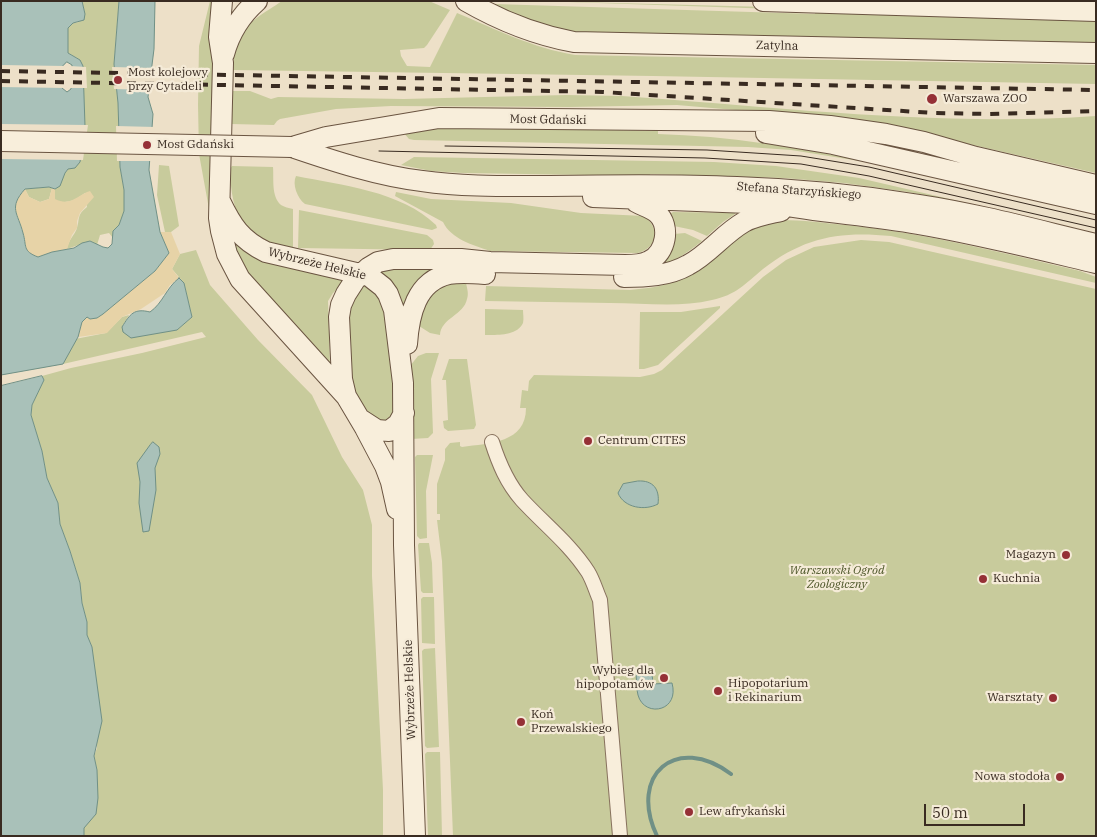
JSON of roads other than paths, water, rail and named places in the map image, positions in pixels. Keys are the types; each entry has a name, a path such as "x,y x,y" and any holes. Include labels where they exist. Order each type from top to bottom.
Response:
{"main road":[{"path":"222,1 219,37 223,58"},
{"path":"223,58 234,27 257,1"},
{"name":"Zatylna","path":"466,1 527,29 550,37 574,42 1096,53"},
{"path":"763,1 926,4 1096,12"},
{"name":"Wybrzeże Helskie","path":"223,58 219,218 223,244 240,279 346,396 360,419 376,448 391,482 404,545"},
{"name":"Most Gdański","path":"1,141 292,146 326,137 439,118 627,121"},
{"path":"627,121 676,119 760,121 830,126 886,134 924,142 976,157 1096,185"},
{"path":"627,121 768,133 824,142 1096,204"},
{"name":"Most Gdański","path":"292,146 326,158 413,180 497,186"},
{"name":"Stefana Starzyńskiego","path":"497,186 667,185 798,190 865,196 922,205 1096,244"},
{"path":"497,186 577,196 629,200 775,204 918,224 1096,262"},
{"path":"346,396 342,379 339,316 346,294 361,273 378,262 392,259 461,259 490,262 625,265 646,262 654,258 662,245 666,231 658,214 652,209 629,200"},
{"name":"Wybrzeże Helskie","path":"220,201 234,228 254,247 266,252 361,273 377,280 391,300 396,319 403,383 404,545 415,836"},
{"path":"403,383 408,334 414,304 420,294 436,279 458,273 633,277 662,274 697,260 743,222 757,216 798,208"},
{"path":"360,419 377,430 389,431 398,424 404,412"}],"street":[{"path":"492,442 502,470 511,485 522,500 573,552 589,573 600,600 620,836"}],"water":[{"path":"1,1 82,1 85,14 84,20 73,23 68,28 68,53 80,60 83,66 85,126 80,162 75,168 68,169 60,186 55,189 49,187 25,189 16,206 26,248 29,253 38,257 74,248 90,241 108,248 112,244 113,231 119,225 124,211 114,64 119,1 155,1 154,49 148,97 153,114 149,170 160,232 169,253 155,271 103,314 97,318 90,319 87,317 82,322 78,337 63,364 1,375","holes":["67,62 72,65 71,89 67,92 62,88 63,66"]},
{"path":"179,278 184,283 192,317 177,330 131,338 123,332 122,327 130,315 140,311 150,312"},
{"path":"42,376 44,380 32,405 31,415 42,451 47,478 58,503 60,524 80,583 82,603 87,622 87,635 92,647 102,721 94,756 97,770 98,798 96,814 84,828 84,836 1,836 1,386"},
{"path":"153,442 159,447 160,454 155,468 156,490 149,531 143,532 137,463"},
{"path":"638,481 648,482 654,486 658,494 658,504 641,508 630,505 621,498 618,493 623,484"},
{"path":"652,673 653,684 672,683 673,693 671,700 666,706 654,709 647,707 638,695 636,674"}],"waterway":[{"path":"657,836 650,814 649,795 653,779 662,767 676,760 692,758 711,762 731,774"}],"tram line":[{"path":"1,144 292,150"},
{"path":"445,146 707,150 801,156 869,167 1096,220"},
{"path":"379,151 705,158 801,164 869,176 1096,228"}],"railway":[{"path":"1,71 1096,90"},
{"path":"1,81 603,92 934,113 989,114 1096,111"}],"place":[{"name":"Most kolejowy przy Cytadeli","path":"118,80"},
{"name":"Warszawa ZOO","path":"932,99"},
{"name":"Most Gdański","path":"147,145"},
{"name":"Centrum CITES","path":"588,441"},
{"name":"Magazyn","path":"1066,555"},
{"name":"Kuchnia","path":"983,579"},
{"name":"Wybieg dla hipopotamów","path":"664,678"},
{"name":"Hipopotarium i Rekinarium","path":"718,691"},
{"name":"Warsztaty","path":"1053,698"},
{"name":"Koń Przewalskiego","path":"521,722"},
{"name":"Nowa stodoła","path":"1060,777"},
{"name":"Lew afrykański","path":"689,812"}],"park label":[{"name":"Warszawski Ogród Zoologiczny","path":"837,578"}]}
